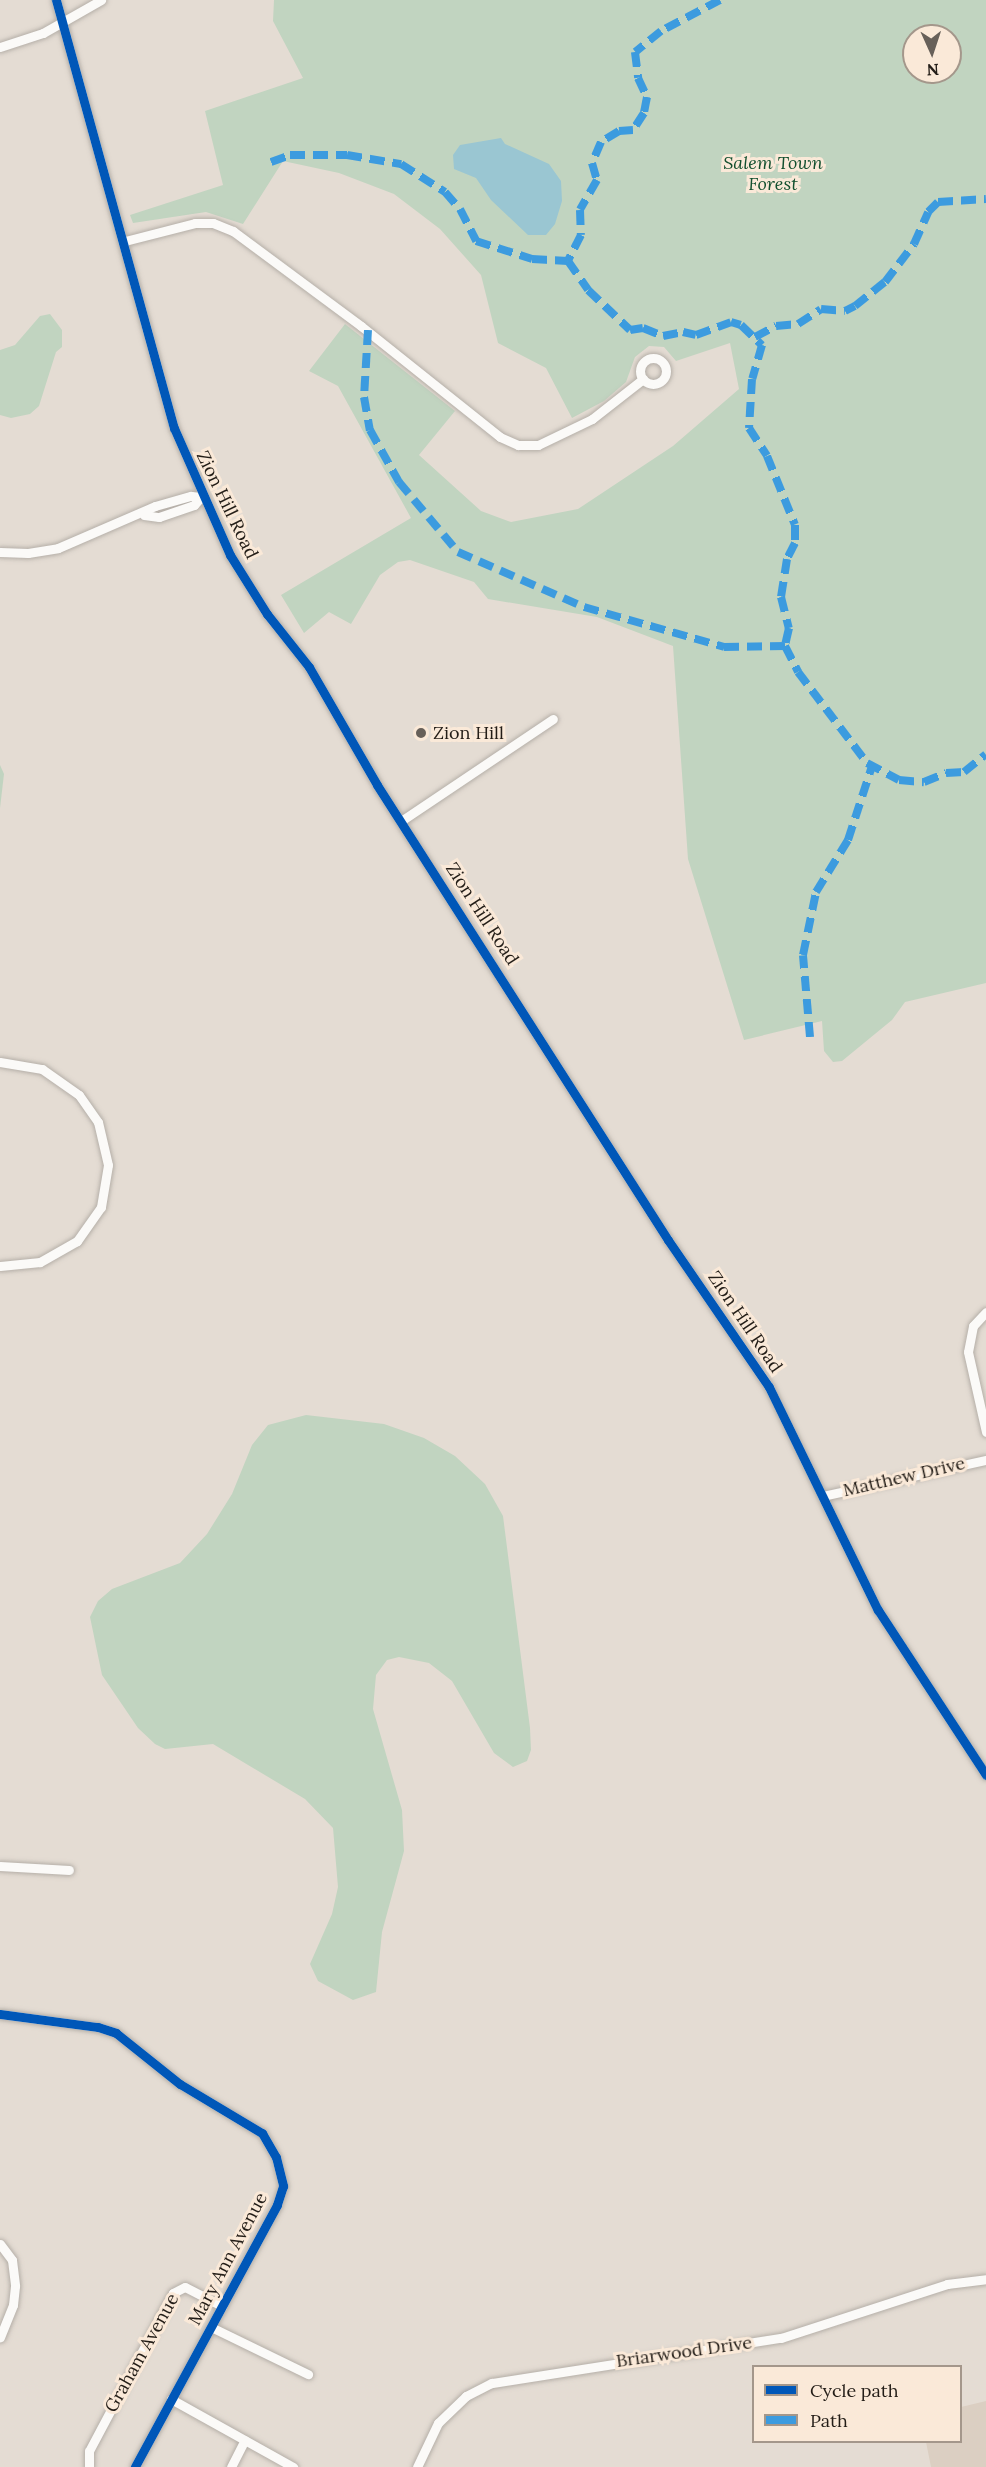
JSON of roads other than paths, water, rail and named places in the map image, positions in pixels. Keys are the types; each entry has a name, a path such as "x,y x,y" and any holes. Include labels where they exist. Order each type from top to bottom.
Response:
{"street":[{"name":"Zion Hill Road","path":"56,0 125,241 169,409 201,497 230,555 267,614 309,667 401,821 669,1240 769,1387 878,1610 986,1775"},
{"path":"0,47 61,23 101,0"},
{"path":"125,241 195,223 213,223 233,231 362,326 500,437 518,446 537,445 592,420 643,380"},
{"path":"0,552 28,553 58,548 164,504 191,496 201,497"},
{"path":"401,821 554,719"},
{"path":"0,1062 42,1069 80,1095 100,1128 108,1176 101,1207 77,1241 40,1262 0,1266"},
{"path":"986,1312 972,1326 968,1352 986,1432"},
{"name":"Matthew Drive","path":"823,1496 986,1460"},
{"path":"0,1866 69,1870"},
{"name":"Mary Ann Avenue","path":"0,2014 98,2027 116,2033 180,2084 254,2127 268,2140 279,2166 282,2194 135,2467"},
{"path":"0,2244 12,2260 15,2286 14,2305 0,2338"},
{"name":"Briarwood Drive","path":"417,2467 438,2423 466,2397 492,2383 781,2338 947,2284 986,2279"},
{"name":"Graham Avenue","path":"88,2465 91,2447 177,2289 190,2289 222,2306"},
{"path":"211,2327 308,2374"},
{"path":"171,2399 293,2467"},
{"path":"231,2467 245,2440"}],"water":[{"path":"501,138 505,144 549,164 561,181 562,201 555,224 546,235 528,235 491,200 476,178 454,169 453,155 460,145"}],"place":[{"name":"Zion Hill","path":"421,733"}],"park label":[{"name":"Salem Town Forest","path":"773,174"}]}
